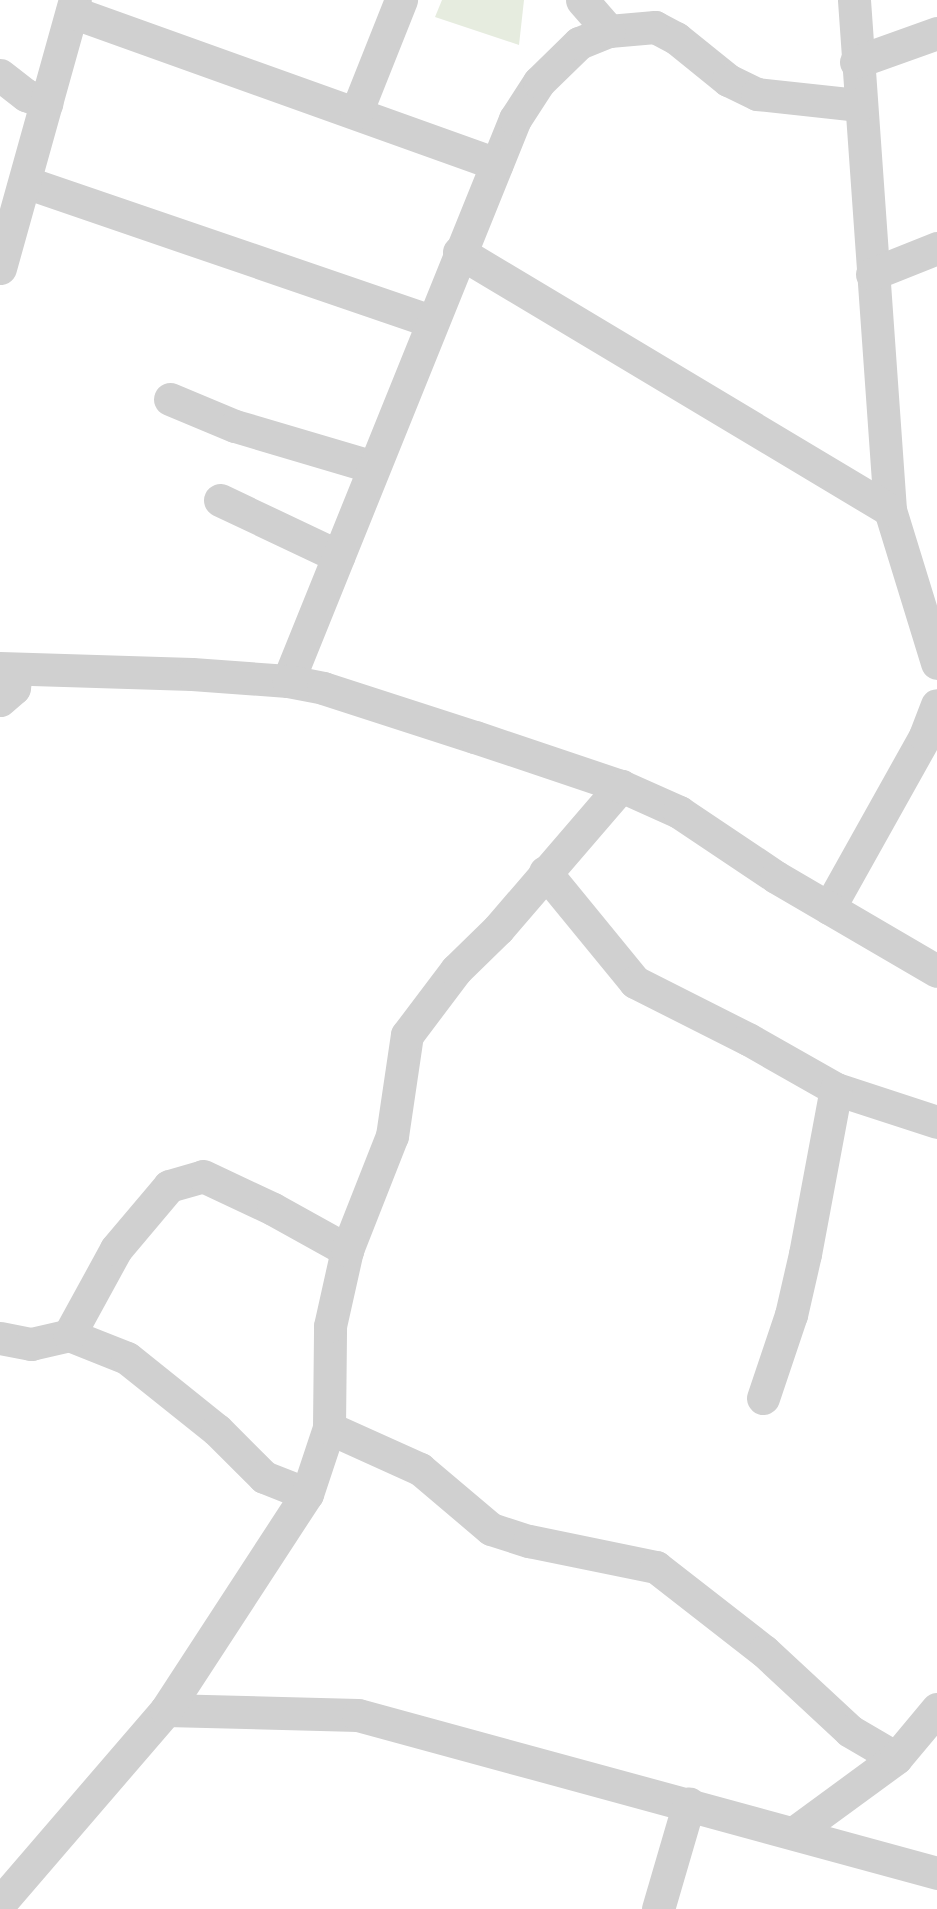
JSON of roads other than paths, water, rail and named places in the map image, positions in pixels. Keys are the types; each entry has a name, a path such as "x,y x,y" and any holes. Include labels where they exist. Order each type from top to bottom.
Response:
{"street":[{"path":"356,113 401,0"},
{"path":"582,0 609,31"},
{"path":"854,0 859,105 890,510 937,663"},
{"path":"0,268 73,6 497,164"},
{"path":"288,681 459,252 515,119 539,82 579,43 609,31 655,27 676,38 728,80 757,94 859,105"},
{"path":"856,62 937,33"},
{"path":"0,75 26,95 46,103"},
{"path":"25,182 432,321"},
{"path":"872,274 937,248"},
{"path":"459,252 890,510"},
{"path":"170,399 235,426 373,467"},
{"path":"220,500 338,556"},
{"path":"0,700 14,688 8,669 192,674 288,681 323,688 621,786 679,812 829,908 937,971"},
{"path":"829,908 925,736 937,705"},
{"path":"0,1903 166,1710 307,1494 329,1428 330,1326 347,1250 392,1136 407,1035 456,970 498,929 621,786"},
{"path":"545,872 635,982 748,1039 836,1089 937,1122"},
{"path":"763,1398 793,1305 836,1089"},
{"path":"69,1335 116,1249 169,1186 203,1176 347,1250"},
{"path":"0,1338 31,1344 69,1335 128,1358 217,1430 264,1477 307,1494"},
{"path":"329,1428 420,1469 491,1529 530,1541 656,1567 764,1651 850,1731 896,1758"},
{"path":"795,1832 896,1758 937,1709"},
{"path":"166,1710 358,1715 689,1803 937,1873"},
{"path":"658,1909 689,1803"}]}
